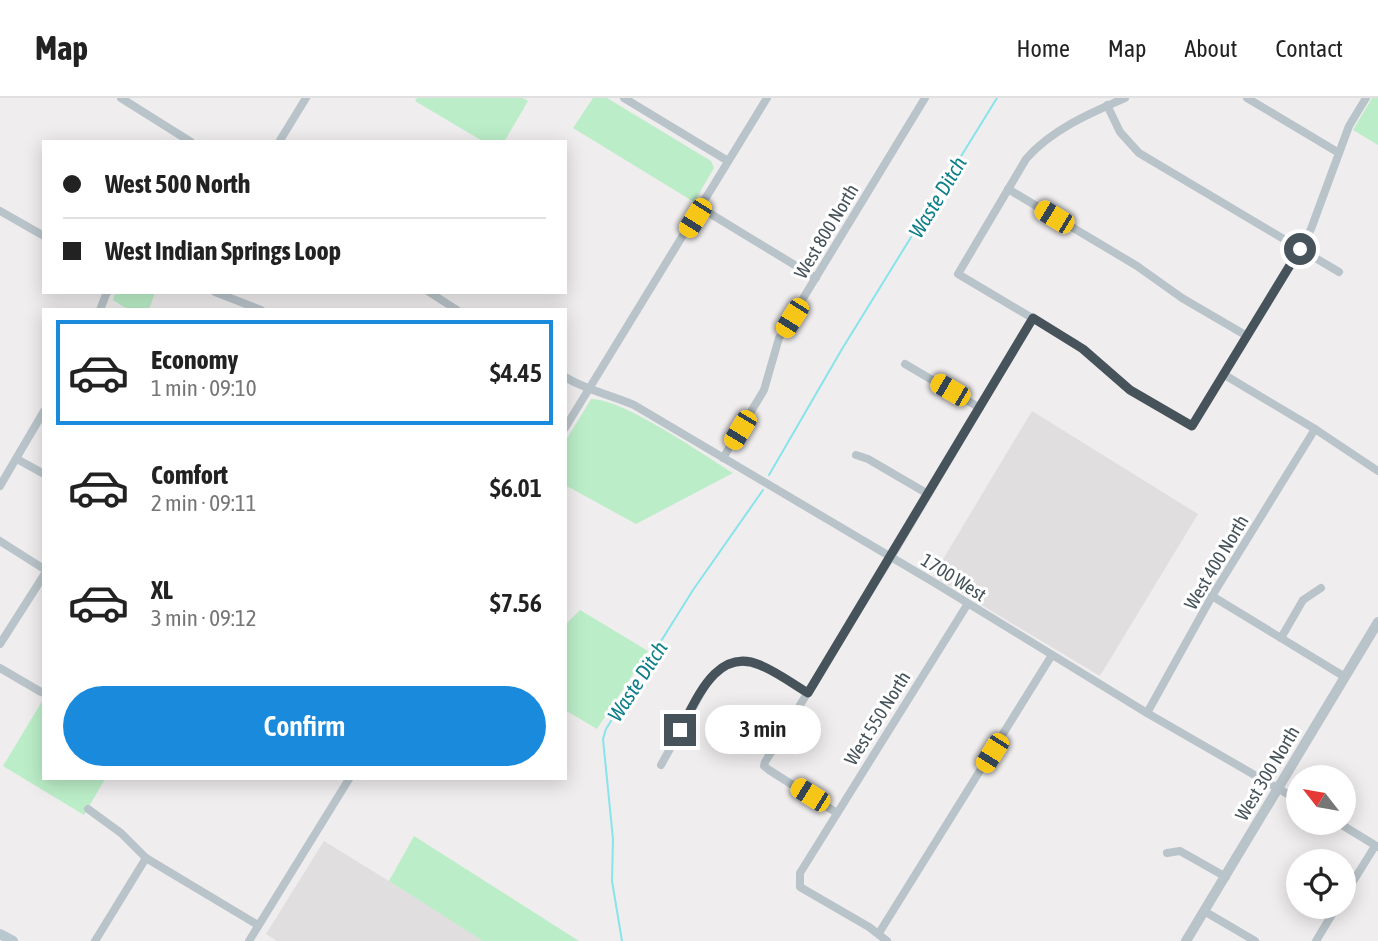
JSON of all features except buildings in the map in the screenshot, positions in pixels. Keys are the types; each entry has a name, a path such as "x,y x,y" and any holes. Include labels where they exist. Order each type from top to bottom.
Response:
{"main road":[{"path":"0,934 13,941"}],"street":[{"path":"121,98 188,140"},
{"path":"280,140 306,98"},
{"path":"624,98 728,161"},
{"path":"567,425 767,98"},
{"name":"West 800 North","path":"723,458 764,390 779,338 925,98"},
{"path":"1125,98 1044,141 1026,159 958,274 1083,349 1130,390 1192,426 1316,219 1349,126 1366,98"},
{"path":"1247,98 1339,152"},
{"path":"1108,105 1120,131 1139,153 1339,272"},
{"path":"1008,189 1247,336"},
{"path":"701,208 816,278"},
{"path":"0,211 41,234"},
{"path":"220,294 256,308"},
{"path":"432,294 454,308"},
{"path":"837,813 764,766 1033,318"},
{"path":"905,364 980,408"},
{"path":"1223,374 1315,429 1378,471"},
{"name":"1700 West","path":"567,378 634,405 1147,713 1286,793"},
{"path":"0,486 42,415"},
{"name":"West 400 North","path":"1147,713 1212,596 1315,429"},
{"path":"856,455 868,459 928,494"},
{"path":"17,459 42,473"},
{"path":"0,541 42,571"},
{"path":"0,644 42,575"},
{"path":"1281,638 1303,600 1321,588"},
{"path":"1212,596 1345,677"},
{"name":"West 550 North","path":"879,933 800,887 798,880 967,604"},
{"name":"West 300 North","path":"1186,941 1378,622"},
{"path":"887,941 879,933 1052,655"},
{"path":"661,765 706,684 717,670 731,663 756,663 808,693"},
{"path":"0,668 41,692"},
{"path":"249,941 348,780"},
{"path":"88,809 121,833 146,858 258,925"},
{"path":"1356,834 1376,847 1356,877"},
{"path":"1167,853 1180,851 1226,877"},
{"path":"95,941 146,858"},
{"path":"1204,911 1255,941"},
{"path":"1316,941 1329,919"}],"shaded area":[{"path":"1032,411 1198,514 1100,676 933,576"},
{"path":"324,841 486,941 277,941 266,934"}],"green space":[{"path":"417,98 523,98 528,101 505,140 481,140 415,101"},
{"path":"593,98 607,98 711,161 714,168 694,202 573,128"},
{"path":"1372,98 1378,98 1378,145 1353,130"},
{"path":"115,294 154,294 150,308 126,308 113,300"},
{"path":"591,399 605,401 642,417 733,473 636,524 567,486 567,439"},
{"path":"580,610 648,651 597,729 567,711 567,623"},
{"path":"42,701 42,780 104,780 84,815 3,766"},
{"path":"414,836 579,941 483,941 389,881"}],"waterway":[{"name":"Waste Ditch","path":"769,475 842,349 997,98"},
{"name":"Waste Ditch","path":"622,941 612,881 613,839 603,739 606,729 693,590 763,490"}],"route":[{"path":"680,730 711,676 731,663 756,663 808,693 1033,318 1083,349 1130,390 1192,426 1300,249"}]}
